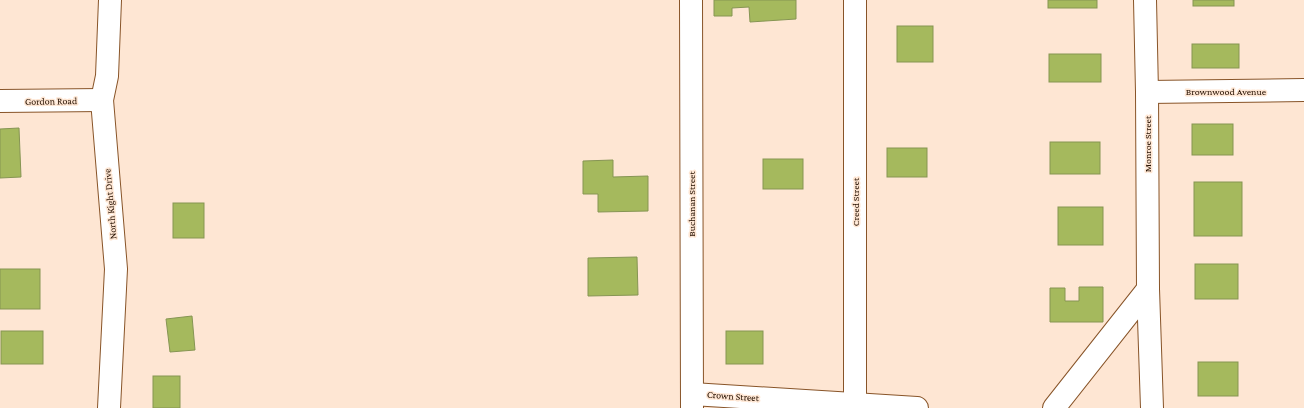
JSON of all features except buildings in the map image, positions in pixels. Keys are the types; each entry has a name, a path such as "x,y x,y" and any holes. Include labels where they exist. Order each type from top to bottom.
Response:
{"street":[{"name":"North Kight Drive","path":"109,408 116,269 102,100 108,76 110,0"},
{"name":"Buchanan Street","path":"691,0 692,401"},
{"name":"Creed Street","path":"855,0 855,404"},
{"name":"Monroe Street","path":"1145,0 1148,289 1152,408"},
{"name":"Brownwood Avenue","path":"1147,92 1304,90"},
{"name":"Gordon Road","path":"0,101 102,100"},
{"path":"1054,408 1148,289"},
{"name":"Crown Street","path":"692,401 855,404 917,408"}]}
